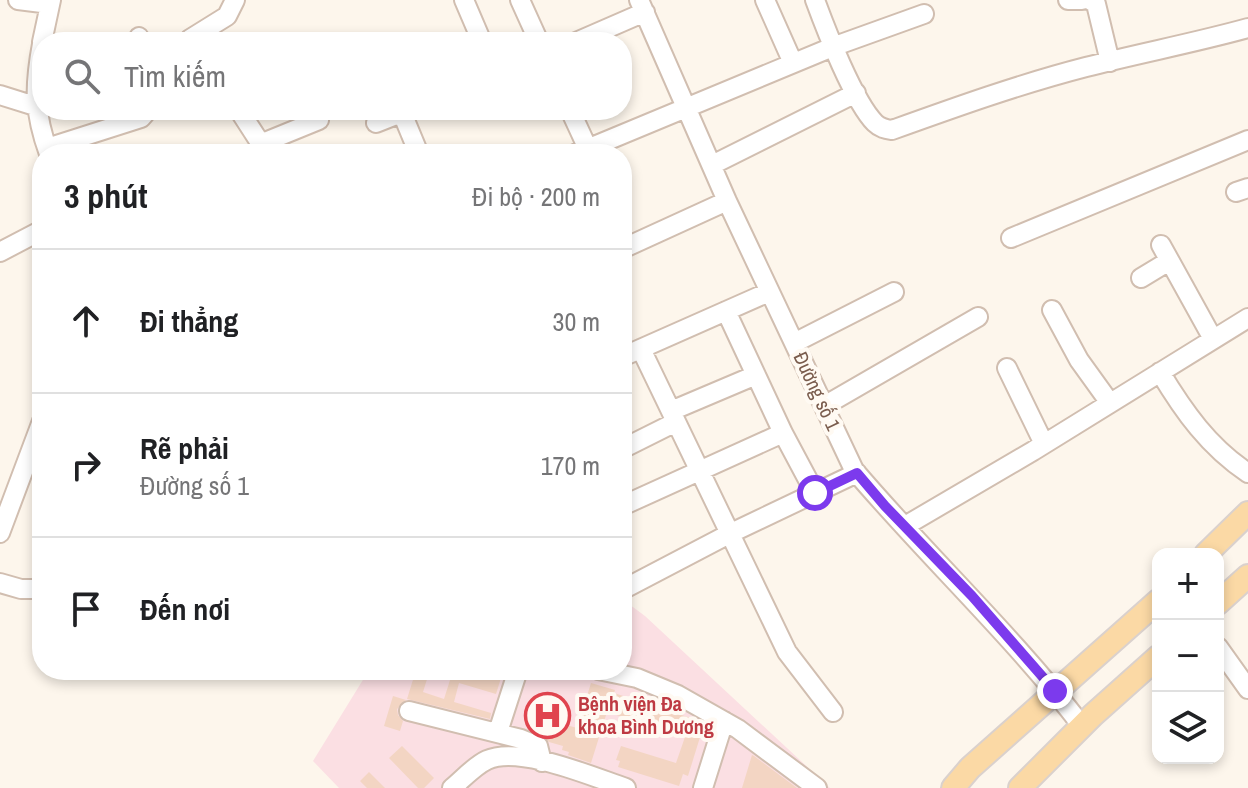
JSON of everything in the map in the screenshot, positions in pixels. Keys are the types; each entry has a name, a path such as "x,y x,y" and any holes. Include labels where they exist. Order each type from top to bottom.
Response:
{"main road":[{"path":"1212,548 1248,513"},
{"path":"1224,598 1248,576"},
{"path":"953,788 970,768 1152,606"},
{"path":"1020,788 1152,662"}],"street":[{"path":"18,0 50,2 44,32"},
{"path":"201,32 227,16 235,0"},
{"path":"464,0 478,32"},
{"path":"520,0 534,32"},
{"path":"765,0 793,63"},
{"path":"815,0 866,112 883,129 892,130 986,96 1248,28"},
{"path":"1068,0 1082,0"},
{"path":"1090,0 1096,4 1110,62"},
{"path":"594,32 642,6"},
{"name":"Đường số 1","path":"642,6 727,201 857,473 972,596 1082,726"},
{"path":"600,144 835,46 924,14"},
{"path":"712,165 856,93"},
{"path":"0,95 32,105"},
{"path":"39,120 46,144"},
{"path":"68,144 135,120"},
{"path":"245,120 259,141 265,142 319,120"},
{"path":"376,123 384,120"},
{"path":"408,120 416,144"},
{"path":"573,120 580,144"},
{"path":"1011,238 1248,140"},
{"path":"632,244 727,201"},
{"path":"0,252 32,235"},
{"path":"1141,278 1165,253 1213,339"},
{"path":"632,353 769,292"},
{"path":"794,343 894,292"},
{"path":"1052,310 1087,372 1110,403"},
{"path":"726,311 815,493"},
{"path":"824,406 978,317"},
{"path":"905,526 1248,318"},
{"path":"641,349 787,652 833,712"},
{"path":"1007,368 1044,444"},
{"path":"1160,372 1182,408 1222,456 1248,473"},
{"path":"632,443 673,417 756,375"},
{"path":"632,501 783,433"},
{"path":"0,533 32,448"},
{"path":"632,585 857,473"},
{"path":"0,583 32,589"},
{"path":"1224,655 1248,689"},
{"path":"632,677 678,695 724,721 817,788"},
{"path":"498,732 515,680"},
{"path":"409,711 498,732 538,746 542,762"},
{"path":"703,788 724,721"},
{"path":"452,788 487,760 500,756 542,762 626,788"}],"shaded area":[{"name":"Bệnh viện Đa khoa Bình Dương","path":"632,606 830,788 339,788 313,761 363,680 632,680"}],"building":[{"path":"413,680 427,680 423,692 444,699 450,680 500,680 496,694 459,683 454,702 491,713 490,719 407,699"},
{"path":"591,683 697,720 693,732 701,734 688,776 683,774 679,786 618,767 620,761 616,760 621,746 676,763 685,737 607,712 591,763 568,755 569,752 562,750 563,746 549,742 538,733 542,718 577,728"},
{"path":"393,696 406,700 397,709 403,721 400,731 384,726"},
{"path":"402,746 434,778 424,788 418,788 389,758"},
{"path":"754,756 797,788 742,788"},
{"path":"369,772 385,788 367,788 360,781"}],"place":[{"name":"Bệnh viện Đa khoa Bình Dương","path":"547,716"}],"route":[{"path":"815,493 857,473 972,596 1055,691"}]}
